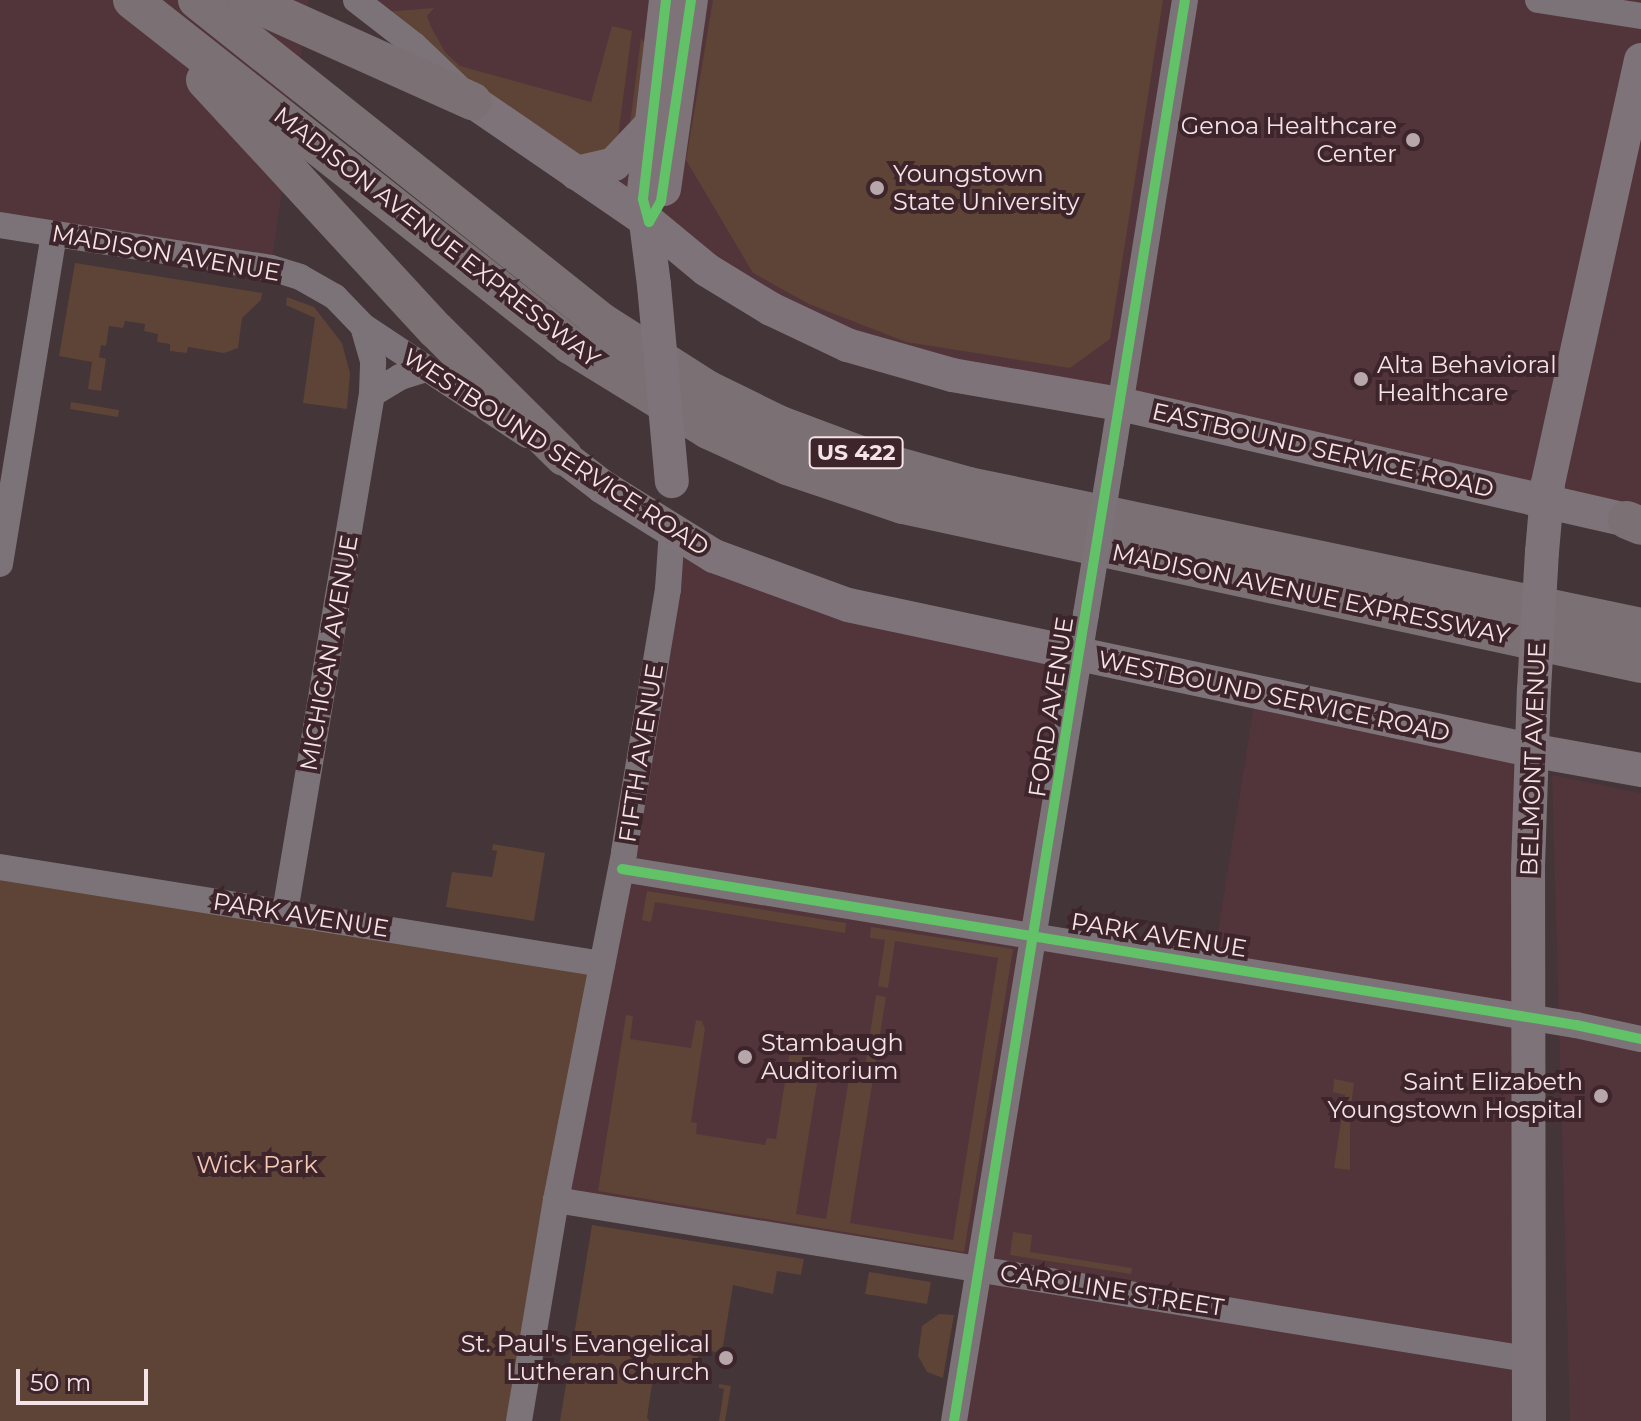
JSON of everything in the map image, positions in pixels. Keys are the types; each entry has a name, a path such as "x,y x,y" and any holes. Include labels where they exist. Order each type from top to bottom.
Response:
{"highway":[{"path":"130,0 308,188 436,330 564,457"},
{"name":"MADISON AVENUE EXPRESSWAY","path":"130,0 570,345 708,430 787,466 918,508 1641,664"},
{"name":"MADISON AVENUE EXPRESSWAY","path":"197,0 602,322 707,389 778,424 869,458 969,486 1641,627"},
{"path":"247,0 472,101"}],"main road":[{"name":"FIFTH AVENUE","path":"666,0 643,199 649,222 672,481 672,530"},
{"name":"FIFTH AVENUE","path":"649,222 661,201 691,0"},
{"name":"BELMONT AVENUE","path":"1529,1421 1526,1359 1530,750 1545,500 1641,60"},
{"name":"EASTBOUND SERVICE ROAD","path":"472,101 649,222 707,270 771,309 847,345 952,375 1120,404 1545,500"},
{"path":"576,173 614,164 649,127"},
{"name":"WESTBOUND SERVICE ROAD","path":"564,457 603,487 714,556 834,601 1530,750 1641,770"},
{"path":"1545,500 1636,522"}],"street":[{"name":"EASTBOUND SERVICE ROAD","path":"356,0 414,45 472,101"},
{"name":"FORD AVENUE","path":"954,1421 1185,0"},
{"path":"1538,0 1641,16"},
{"name":"MADISON AVENUE","path":"0,225 284,272 335,297 363,326"},
{"path":"0,564 54,234"},
{"name":"WESTBOUND SERVICE ROAD","path":"363,326 564,457"},
{"name":"MICHIGAN AVENUE","path":"285,912 372,394 373,361 363,326"},
{"path":"372,394 400,377 426,369"},
{"name":"FIFTH AVENUE","path":"519,1421 556,1200 622,869 668,589 672,530"},
{"name":"PARK AVENUE","path":"0,867 602,964"},
{"name":"PARK AVENUE","path":"622,869 1528,1017 1641,1039"},
{"name":"CAROLINE STREET","path":"556,1200 1526,1359"}],"shaded area":[{"path":"0,0 309,0 271,268 0,225"},
{"path":"356,0 1641,0 1641,522 809,328"},
{"path":"672,530 714,556 1079,655 1034,934 1213,964 1256,692 1530,750 1529,1421 954,1421 979,1268 556,1200"},
{"name":"Saint Elizabeth Youngstown Hospital","path":"1552,775 1641,793 1641,1421 1570,1421"}],"green space":[{"name":"Youngstown State University","path":"713,0 1163,0 1110,339 1070,368 906,342 809,304 753,273 686,160"},
{"path":"434,8 427,16 431,27 445,52 460,66 591,102 612,26 632,31 616,152 586,159 553,147 383,12"},
{"path":"641,38 650,49 639,128 628,139"},
{"path":"75,263 262,293 261,300 242,318 238,348 224,353 188,347 187,353 170,351 170,344 157,342 158,334 144,331 145,324 125,321 123,328 109,326 106,346 101,345 99,357 106,359 101,391 88,389 92,362 59,356"},
{"path":"287,297 314,307 342,343 350,373 347,409 303,403 315,318 286,305"},
{"path":"71,402 119,410 118,417 70,409"},
{"path":"493,844 545,853 534,921 446,907 452,872 492,877 497,851 492,850"},
{"name":"Wick Park","path":"0,867 602,964 519,1421 0,1421"},
{"path":"647,891 846,923 845,933 655,902 651,922 642,920"},
{"path":"871,927 1013,949 964,1252 598,1191 626,1015 633,1016 630,1039 691,1048 696,1020 702,1021 705,1029 691,1122 697,1123 696,1134 765,1145 767,1138 776,1139 792,1037 812,1040 809,1063 820,1065 796,1214 826,1219 850,1072 864,1074 876,995 886,997 850,1223 953,1240 998,958 895,941 888,988 878,986 885,940 870,938"},
{"path":"1334,1079 1354,1083 1350,1114 1350,1170 1334,1168 1345,1095 1333,1092"},
{"path":"592,1225 804,1259 801,1275 777,1271 773,1294 733,1285 723,1346 716,1352 699,1349 694,1383 657,1377 656,1384 652,1384 647,1418 650,1421 560,1421"},
{"path":"1013,1232 1032,1235 1030,1252 1132,1268 1131,1274 1010,1255"},
{"path":"869,1272 931,1282 927,1304 865,1294"},
{"path":"939,1314 954,1315 943,1378 927,1372 918,1356 922,1326"},
{"path":"719,1384 731,1386 725,1421 719,1421 724,1389 719,1388"}],"cycle path":[{"path":"649,222 643,199 666,0"},
{"path":"649,222 661,201 691,0"},
{"path":"954,1421 1185,0"},
{"path":"622,869 1576,1025 1641,1039"}],"place":[{"name":"Genoa Healthcare Center","path":"1413,140"},
{"name":"Youngstown State University","path":"877,188"},
{"name":"Alta Behavioral Healthcare","path":"1361,379"},
{"name":"Stambaugh Auditorium","path":"745,1057"},
{"name":"Saint Elizabeth Youngstown Hospital","path":"1601,1096"},
{"name":"St. Paul's Evangelical Lutheran Church","path":"726,1358"}]}
